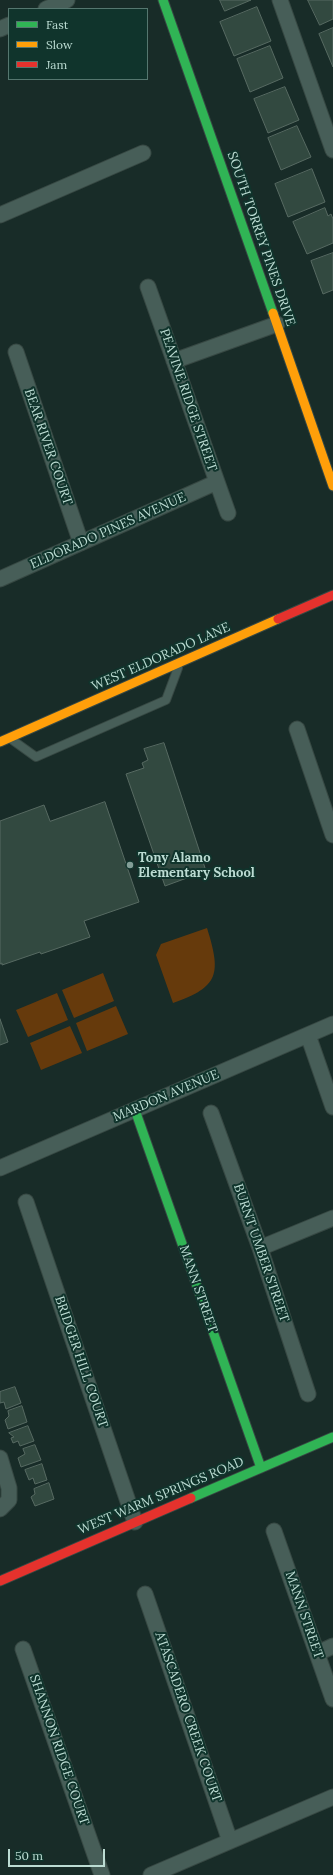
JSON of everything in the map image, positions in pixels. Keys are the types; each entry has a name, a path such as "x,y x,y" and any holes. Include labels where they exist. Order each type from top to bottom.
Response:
{"street":[{"path":"48,8 67,0"},
{"name":"SOUTH TORREY PINES DRIVE","path":"163,0 333,486"},
{"path":"280,0 333,150"},
{"path":"0,215 143,153"},
{"name":"PEAVINE RIDGE STREET","path":"148,286 228,513"},
{"path":"174,361 277,324"},
{"name":"BEAR RIVER COURT","path":"16,352 81,543"},
{"name":"ELDORADO PINES AVENUE","path":"0,579 217,482"},
{"name":"WEST ELDORADO LANE","path":"4,740 333,595"},
{"path":"297,729 333,835"},
{"name":"MARDON AVENUE","path":"0,1168 333,1024"},
{"path":"308,1035 333,1107"},
{"name":"MANN STREET","path":"135,1110 261,1468"},
{"name":"BURNT UMBER STREET","path":"211,1113 260,1248 308,1394"},
{"name":"BRIDGER HILL COURT","path":"26,1202 135,1522"},
{"path":"260,1248 333,1218"},
{"name":"WEST WARM SPRINGS ROAD","path":"0,1581 333,1437"},
{"path":"0,1458 9,1488 4,1505"},
{"name":"MANN STREET","path":"274,1531 333,1699"},
{"name":"ATASCADERO CREEK COURT","path":"145,1594 230,1841"},
{"path":"318,1653 333,1646"},
{"name":"SHANNON RIDGE COURT","path":"23,1649 102,1875"},
{"path":"151,1875 333,1796"}],"lane":[{"path":"4,740 36,757 166,700 180,663"}],"shaded area":[{"path":"207,928 214,956 215,967 213,976 208,984 200,991 173,1003 156,955 161,944"},
{"path":"103,973 114,1001 74,1018 62,990"},
{"path":"57,993 68,1020 28,1037 16,1010"},
{"path":"116,1006 128,1034 87,1051 76,1023"},
{"path":"70,1026 82,1053 41,1070 30,1043"}],"building":[{"path":"220,0 251,0 225,11"},
{"path":"308,0 333,0 333,19 320,25"},
{"path":"257,7 271,41 234,56 220,22"},
{"path":"333,28 333,67 319,34"},
{"path":"270,46 283,78 250,92 237,59"},
{"path":"285,87 299,120 268,133 254,99"},
{"path":"297,126 311,157 281,170 268,138"},
{"path":"312,169 325,202 288,217 275,184"},
{"path":"325,208 328,216 331,214 333,219 333,243 307,254 293,222"},
{"path":"333,253 333,290 323,294 311,261"},
{"path":"164,743 206,871 165,886 126,774 144,768 142,763 148,760 144,749"},
{"name":"Tony Alamo Elementary School","path":"105,802 139,902 84,921 90,937 41,954 40,952 2,965 2,963 0,964 0,821 44,805 50,821"},
{"path":"0,1019 8,1042 0,1045"},
{"path":"15,1387 21,1403 6,1409 4,1402 0,1403 0,1392"},
{"path":"22,1406 27,1422 8,1429 5,1420 9,1416 8,1411"},
{"path":"28,1426 34,1441 20,1446 18,1441 13,1443 11,1438 14,1437 9,1433"},
{"path":"35,1445 41,1460 21,1467 18,1458 25,1454 23,1449"},
{"path":"42,1464 47,1480 35,1484 33,1478 29,1480 25,1470"},
{"path":"49,1483 54,1499 35,1506 31,1497 35,1494 34,1489"}],"traffic: fast":[{"path":"163,0 273,313"},
{"path":"135,1110 261,1468"},
{"path":"191,1498 333,1437"}],"traffic: slow":[{"path":"273,313 333,486"},
{"path":"0,742 278,619"}],"traffic: jam":[{"path":"278,619 333,595"},
{"path":"0,1581 191,1498"}],"place":[{"name":"Tony Alamo Elementary School","path":"130,865"}]}
